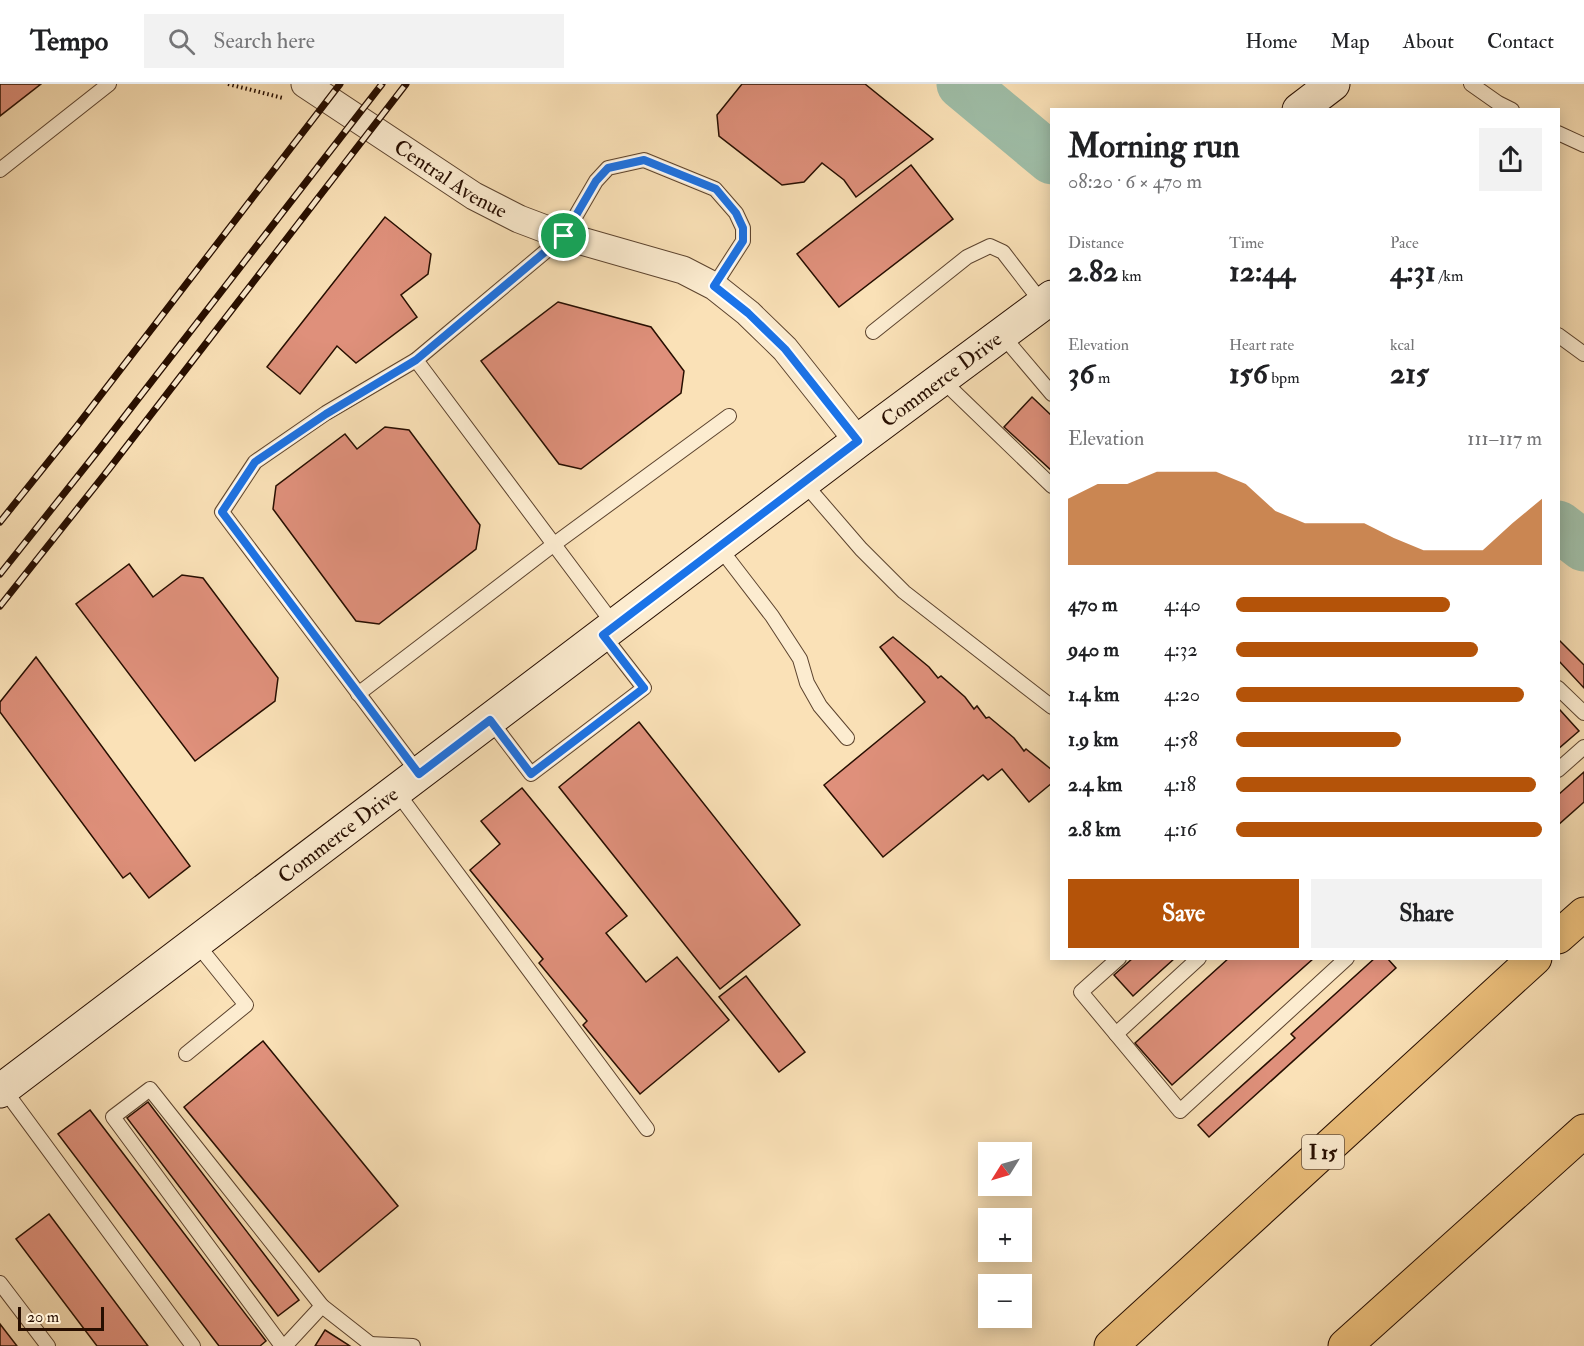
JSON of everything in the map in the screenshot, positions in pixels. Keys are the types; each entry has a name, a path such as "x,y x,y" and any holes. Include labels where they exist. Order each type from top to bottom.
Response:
{"highway":[{"path":"1560,935 1584,914"},
{"name":"I 15","path":"1111,1346 1533,960"},
{"path":"1345,1346 1584,1131"}],"street":[{"path":"1302,108 1333,84"},
{"name":"Central Avenue","path":"295,92 474,196 519,219 564,236 683,270 714,286 748,313 785,349 858,441"},
{"name":"Commerce Drive","path":"2,1090 858,441 1047,301"}],"lane":[{"path":"0,170 109,84"},
{"path":"1471,84 1508,108"},
{"path":"1560,134 1584,146"},
{"path":"647,1129 407,782 358,694 222,512 255,462 326,414 416,360 564,236 596,181 608,168 644,160 716,189 736,213 743,228 743,241 714,286"},
{"path":"873,332 967,257 990,246 1003,252 1047,301"},
{"path":"1002,335 1050,392"},
{"path":"1560,336 1584,354"},
{"path":"416,360 553,545 644,688 531,774 490,720"},
{"path":"941,379 1050,484"},
{"path":"358,694 553,545 729,416"},
{"path":"804,483 837,524 904,592 1050,705"},
{"path":"719,547 772,616 800,659 807,683 820,706 847,738"},
{"path":"1560,690 1584,713"},
{"path":"1560,768 1584,747"},
{"path":"186,1054 246,1005 196,943"},
{"path":"1117,960 1081,992 1180,1111 1345,960"},
{"path":"1116,1034 1197,960"},
{"path":"322,1306 283,1346 113,1117 150,1089 322,1306 372,1345 413,1346"},
{"path":"2,1090 193,1346"},
{"path":"0,1283 48,1346"}],"path":[{"path":"228,84 295,92"}],"building":[{"path":"0,84 41,84 0,116"},
{"path":"742,84 865,84 933,139 856,197 844,180 822,163 804,182 782,185 719,136 717,115"},
{"path":"911,165 953,219 839,307 797,254"},
{"path":"385,217 431,254 428,274 401,295 417,317 356,363 337,346 300,394 267,367"},
{"path":"558,302 651,327 684,371 681,393 581,469 559,464 481,361"},
{"path":"1032,397 1050,414 1050,469 1004,427"},
{"path":"385,427 409,430 480,525 476,549 379,624 356,621 273,509 276,486 345,434 357,449"},
{"path":"129,564 153,597 182,575 203,578 278,678 275,701 195,761 76,604"},
{"path":"893,637 929,667 938,678 941,676 965,697 974,709 977,706 986,718 989,717 1014,738 1024,751 1026,749 1050,768 1050,785 1029,802 1002,769 988,780 983,775 883,857 824,785 925,702 880,647"},
{"path":"1560,641 1584,665 1584,688 1560,662"},
{"path":"36,657 190,866 149,898 130,873 123,878 0,712 0,702"},
{"path":"1560,710 1579,731 1560,747"},
{"path":"639,722 800,925 720,989 559,787"},
{"path":"1584,772 1584,802 1560,823 1560,793"},
{"path":"522,788 627,916 606,933 646,982 677,957 729,1020 640,1094 583,1025 587,1021 539,963 543,959 470,870 500,844 481,821"},
{"path":"1131,960 1173,960 1133,996 1114,975"},
{"path":"1227,960 1312,960 1172,1085 1135,1043"},
{"path":"1373,960 1389,960 1396,968 1209,1137 1198,1125 1295,1038 1291,1034"},
{"path":"746,976 805,1052 779,1072 719,997"},
{"path":"263,1041 398,1206 319,1272 184,1107"},
{"path":"148,1102 299,1300 278,1316 127,1118"},
{"path":"90,1110 266,1341 260,1346 219,1346 58,1134"},
{"path":"49,1214 148,1346 97,1346 16,1239"},
{"path":"0,1324 17,1346 0,1346"},
{"path":"325,1330 350,1346 315,1346"}],"waterway":[{"path":"962,84 1050,157"},
{"path":"1560,528 1584,546"}],"railway":[{"path":"0,522 77,426 340,84"},
{"path":"0,574 382,84"},
{"path":"0,606 109,469 406,84"}],"route":[{"path":"644,160 716,189 736,213 743,228 743,241 714,286 748,313 785,349 858,441 603,635 644,688 531,774 490,720 419,774 222,512 255,462 326,414 416,360 564,236 596,181 608,168 644,160"}]}
